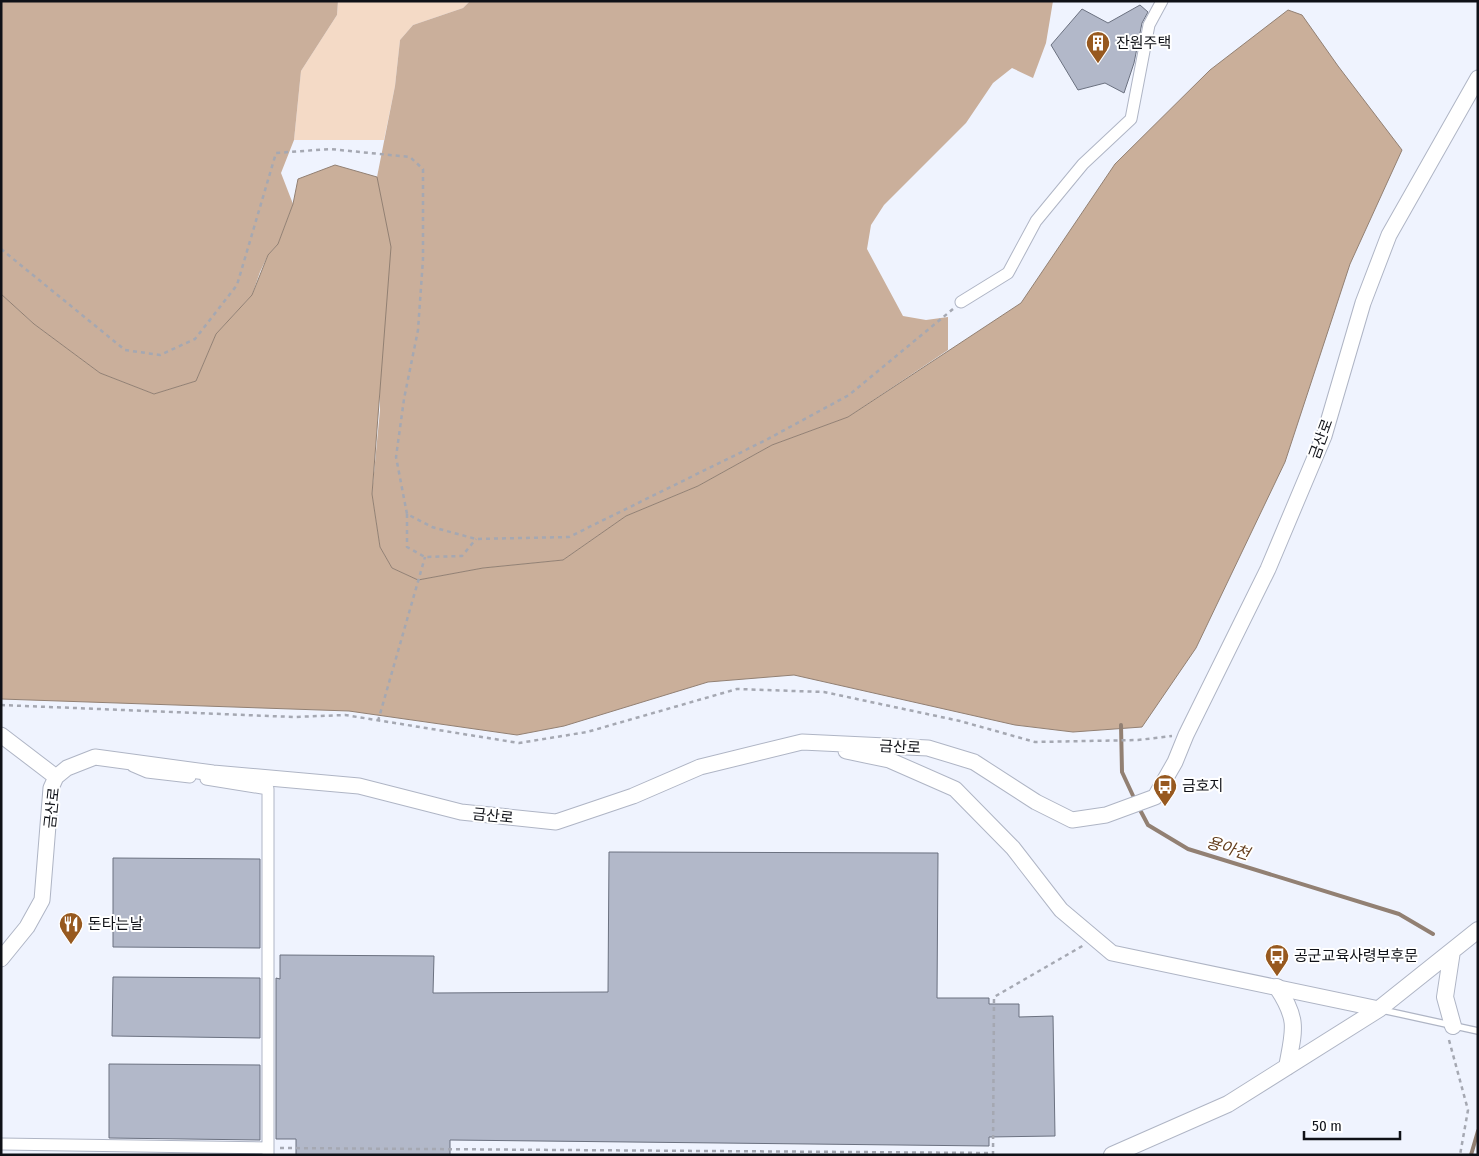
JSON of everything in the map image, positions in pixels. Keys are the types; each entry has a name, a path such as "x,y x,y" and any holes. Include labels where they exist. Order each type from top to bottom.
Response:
{"main road":[{"path":"1112,1155 1228,1104 1379,1009 1478,930"},
{"path":"1452,951 1445,997 1452,1026"},
{"path":"1278,987 1294,1016 1294,1031 1287,1067"}],"street":[{"path":"961,302 1008,273 1036,220 1083,164 1131,119 1148,24 1162,1"},
{"name":"금산로","path":"1,959 27,928 42,900 51,788 56,777 68,768 95,757 213,773 359,786 461,812 556,822 633,796 700,767 802,742 928,748 974,762 1036,802 1072,820 1106,815 1155,797 1175,762 1186,734 1268,569 1324,436 1363,303 1389,235 1478,78"},
{"path":"1,735 56,777"},
{"path":"802,742 889,760 955,789 1013,848 1061,910 1112,953 1379,1009"},
{"path":"1,1144 98,1150 268,1152 268,789 147,772 122,761"}],"lane":[{"path":"1379,1009 1478,1031"}],"path":[{"path":"1,249 125,350 160,355 195,339 237,285 276,153 330,150 410,157 423,169 423,259 418,330 404,399 396,457 407,514 407,547 425,557 462,556 476,540"},
{"path":"407,514 432,527 476,540 570,537 766,440 849,395 961,302"},
{"path":"378,720 425,557"},
{"path":"1,705 294,717 345,716 519,743 587,732 737,689 747,689 824,692 960,721 1035,742 1138,740 1186,734"},
{"path":"268,1152 993,1154 994,997 1095,939"},
{"path":"1452,1026 1468,1110 1460,1155"}],"shaded area":[{"path":"1,1 338,1 337,15 301,71 294,140 281,173 293,204 278,244 268,255 252,295 216,334 196,381 154,394 100,373 34,324 1,294"},
{"path":"338,1 470,1 463,8 413,25 400,40 395,86 384,140 294,140 301,71 337,15"},
{"path":"470,1 1053,1 1046,43 1033,78 1012,68 993,83 966,123 884,205 871,225 867,249 903,316 926,320 948,317 948,350 848,417 772,445 698,486 626,516 563,560 483,568 418,580 392,568 380,547 372,494 380,410 377,177 395,86 400,40 413,25 463,8"},
{"path":"1288,10 1302,15 1402,150 1350,264 1285,462 1196,648 1142,727 1073,732 1015,725 794,675 708,682 564,726 517,735 349,711 1,699 1,294 34,324 100,373 154,394 196,381 216,334 252,295 268,255 278,244 293,204 298,179 335,165 377,177 391,247 372,494 380,547 392,568 418,580 483,568 563,560 626,516 698,486 772,445 848,417 1021,303 1115,164 1210,70"}],"building":[{"name":"잔원주택","path":"1140,5 1148,12 1142,23 1134,63 1124,93 1105,83 1078,90 1051,45 1082,9 1108,23"},
{"path":"609,852 938,853 937,998 989,998 989,1004 1019,1004 1019,1017 1053,1016 1055,1136 989,1137 989,1146 450,1140 450,1155 296,1155 296,1139 276,1139 276,978 280,979 280,955 434,956 433,993 608,992"},
{"path":"113,858 260,859 260,948 113,947"},
{"path":"113,977 260,978 260,1038 112,1036"},
{"path":"109,1064 260,1065 260,1140 109,1138"}],"waterway":[{"name":"용아천","path":"1121,725 1122,772 1135,800"},
{"name":"용아천","path":"1138,806 1148,825 1188,849 1399,914 1433,934"},
{"name":"용아천","path":"1471,1155 1478,1131"}],"place":[{"name":"잔원주택","path":"1098,64"},
{"name":"금호지","path":"1165,807"},
{"name":"돈타는날","path":"71,945"},
{"name":"공군교육사령부후문","path":"1277,977"}]}
